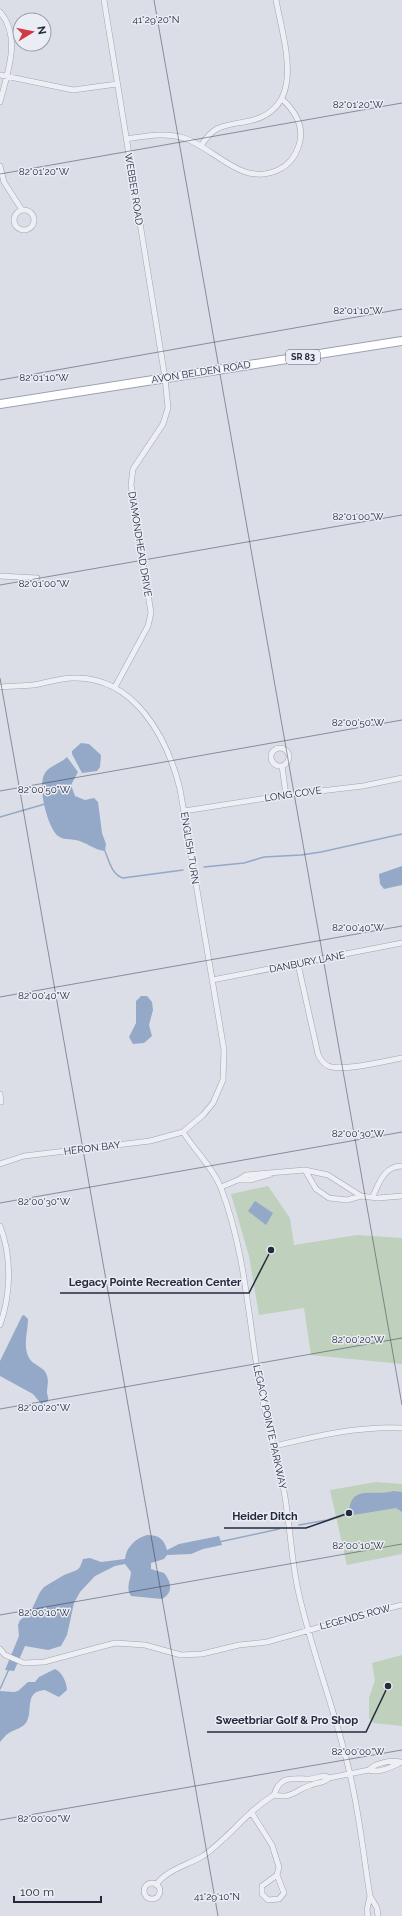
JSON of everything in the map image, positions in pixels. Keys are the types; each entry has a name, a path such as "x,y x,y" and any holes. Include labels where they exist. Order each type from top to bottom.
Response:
{"main road":[{"name":"AVON BELDEN ROAD","path":"0,404 402,341"}],"street":[{"name":"WEBBER ROAD","path":"104,0 165,378"},
{"path":"202,146 209,134 217,128 262,117 271,112 282,99 287,84 288,73 276,0"},
{"path":"0,12 8,25 12,41 12,50 0,102"},
{"path":"0,75 73,90 117,84"},
{"path":"126,139 167,135 184,138 202,146 221,161 246,172 264,173 282,168 296,153 301,135 297,117 282,99"},
{"path":"0,166 4,182 19,203 22,210"},
{"name":"DIAMONDHEAD DRIVE","path":"115,687 148,626 151,613 131,485 133,469 163,424 168,408 165,378"},
{"path":"0,576 37,578"},
{"name":"ENGLISH TURN","path":"0,687 34,684 72,678 86,679 115,687 136,704 159,735 170,756 177,776 184,811 224,1050 223,1080 213,1103 203,1115 183,1132"},
{"path":"282,766 286,795"},
{"name":"LONG COVE","path":"184,811 286,795 362,786 402,778"},
{"name":"DANBURY LANE","path":"212,980 402,943"},
{"path":"298,964 318,1054 324,1063 329,1066 342,1068 402,1058"},
{"path":"0,1094 1,1102"},
{"name":"HERON BAY","path":"0,1164 24,1156 150,1141 183,1132"},
{"name":"LEGACY POINTE PARKWAY","path":"183,1132 214,1173 220,1187 240,1252 250,1308 258,1376 275,1446 298,1590 308,1630 350,1774 370,1896 377,1908 378,1916"},
{"path":"373,1196 384,1174 394,1167 402,1166"},
{"path":"305,1170 316,1189 329,1198 347,1200 361,1196 373,1196 378,1198 402,1196"},
{"path":"220,1187 238,1180 250,1180 274,1173 305,1170 328,1175 361,1196"},
{"path":"0,1226 7,1248 9,1270 7,1299 0,1325"},
{"path":"275,1446 359,1428 402,1428"},
{"name":"LEGENDS ROW","path":"0,1649 5,1655 24,1663 44,1662 115,1643 145,1645 181,1655 202,1654 239,1645 267,1642 402,1606"},
{"path":"156,1885 161,1878 203,1856 218,1844 261,1803 274,1795 291,1796 325,1776 329,1778 369,1770 372,1766 384,1766 395,1761 401,1762"},
{"path":"274,1795 276,1788 286,1780 294,1778 313,1782"},
{"path":"251,1812 272,1845 279,1867 277,1875 284,1893 279,1899 268,1900 262,1894 262,1886 277,1875"},
{"name":"LEGACY POINTE PARKWAY","path":"368,1916 367,1910 370,1896"}],"green space":[{"path":"268,1186 290,1218 294,1245 357,1235 402,1238 402,1364 311,1355 304,1308 259,1315 249,1256 231,1194"},
{"path":"376,1482 402,1484 402,1554 347,1565 330,1490"},
{"path":"402,1655 402,1726 374,1723 369,1718 369,1698 375,1680 372,1663"}],"water":[{"path":"81,743 89,744 101,755 100,767 97,771 82,773 72,754 72,751"},
{"path":"67,757 78,772 71,785 75,796 85,800 94,798 98,802 102,833 106,844 105,851 80,841 64,839 58,836 50,824 44,806 42,787 43,779 45,773 52,766"},
{"path":"402,866 402,885 384,889 380,884 379,874"},
{"path":"141,996 147,996 152,1002 153,1010 149,1025 152,1036 144,1043 133,1044 129,1037 136,1023 136,1001"},
{"path":"255,1201 273,1213 266,1225 248,1211"},
{"path":"24,1315 28,1319 26,1342 28,1356 32,1362 44,1370 48,1378 48,1401 42,1405 33,1394 0,1376 0,1361 22,1316"},
{"path":"393,1491 402,1492 402,1512 396,1508 353,1515 349,1513 350,1504 358,1494"},
{"path":"147,1535 155,1536 163,1540 167,1550 179,1544 219,1536 222,1545 203,1549 191,1554 167,1555 164,1559 151,1563 151,1569 164,1573 170,1583 170,1590 168,1594 162,1599 131,1596 128,1587 131,1572 125,1564 115,1566 95,1576 80,1592 74,1603 67,1635 61,1646 48,1650 25,1646 14,1671 5,1670 19,1636 18,1625 20,1620 30,1613 44,1587 64,1575 77,1570 83,1559 90,1558 101,1562 125,1559 127,1551 132,1544 139,1538"},
{"path":"55,1669 58,1670 64,1678 67,1690 59,1697 45,1690 38,1691 34,1694 30,1702 29,1717 26,1723 22,1727 5,1736 0,1742 0,1691 18,1691 28,1682 35,1682 39,1677"}],"waterway":[{"path":"0,817 45,804"},
{"path":"204,867 244,863 264,857 301,855 321,852 402,834"},
{"path":"105,851 114,871 123,878 183,870"},
{"path":"299,1525 327,1520 351,1512"},
{"path":"219,1542 279,1529"},
{"path":"0,1689 9,1669"}],"place":[{"name":"Legacy Pointe Recreation Center","path":"271,1250"},
{"name":"Heider Ditch","path":"349,1513"},
{"name":"Sweetbriar Golf & Pro Shop","path":"388,1686"}]}
